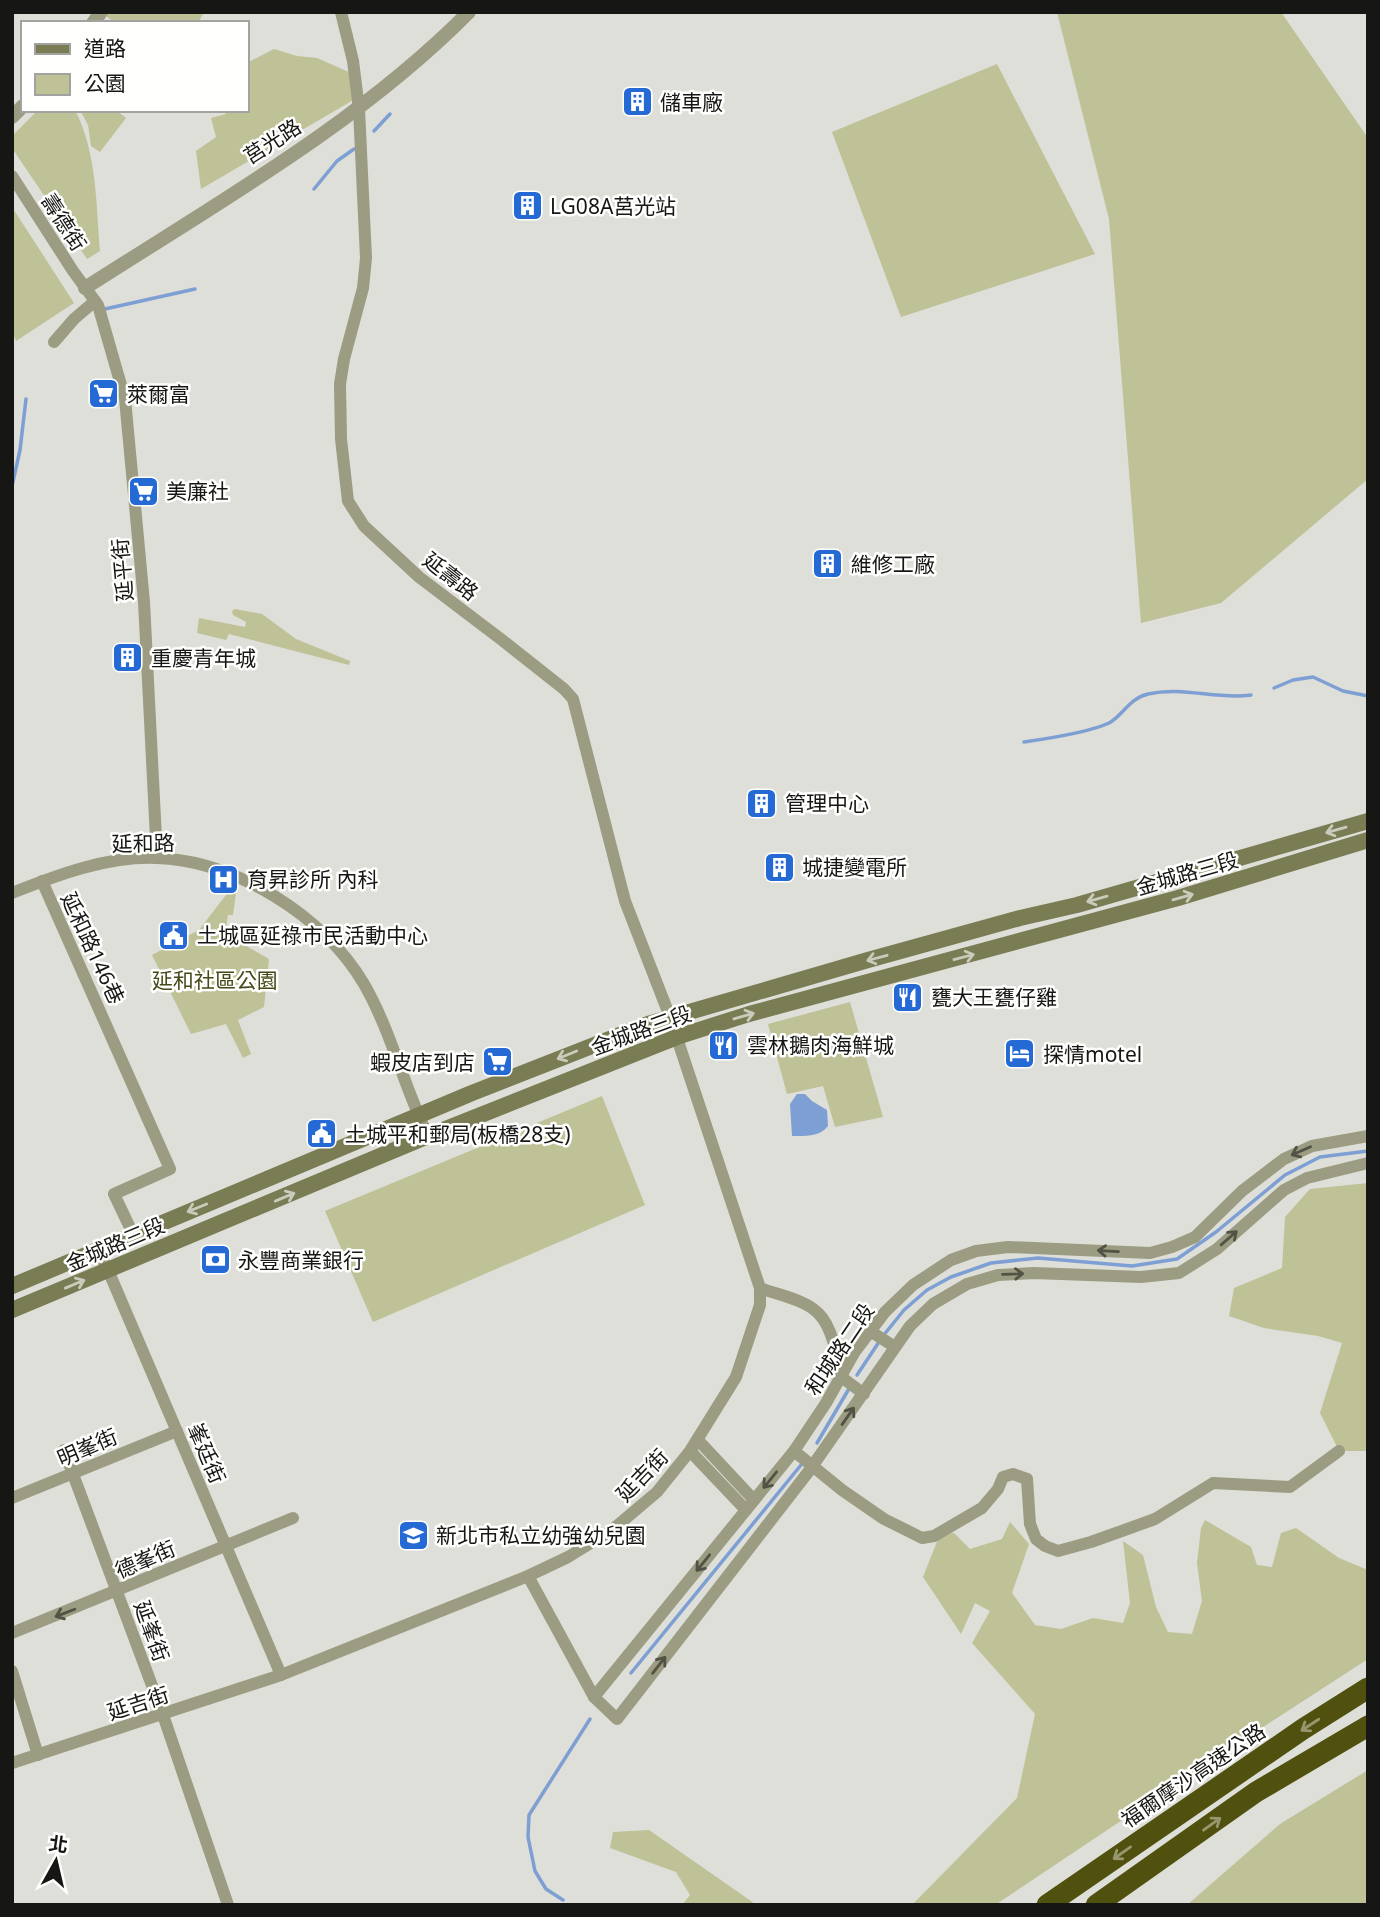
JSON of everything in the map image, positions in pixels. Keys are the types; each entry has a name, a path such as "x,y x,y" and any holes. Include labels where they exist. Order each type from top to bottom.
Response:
{"highway":[{"name":"福爾摩沙高速公路","path":"1047,1905 1303,1729 1368,1688"},
{"path":"1096,1905 1256,1791 1368,1726"}],"main road":[{"name":"金城路三段","path":"12,1286 418,1115 635,1028 1368,821"},
{"name":"金城路三段","path":"12,1310 429,1136 677,1037 749,1014 1178,898 1368,841"}],"street":[{"name":"延壽路","path":"341,12 353,61 359,109 366,257 362,288 340,384 341,439 348,502 364,526 419,577 573,699 625,901 677,1037"},
{"name":"莒光路","path":"85,289 359,109 414,65 469,12"},
{"name":"壽德街","path":"12,176 85,289"},
{"name":"延平街","path":"85,289 95,301 109,340 125,399 131,441 144,601 157,858"},
{"path":"54,342 74,319 95,301"},
{"name":"延和路","path":"12,893 41,881 99,864 157,858 197,865 225,874 258,888 299,911 326,935 355,970 377,1008 418,1115 429,1136"},
{"name":"延和路146巷","path":"41,881 170,1169 114,1194 133,1234"},
{"name":"延吉街","path":"12,1763 281,1675 528,1576 579,1551 612,1530 657,1493 694,1446 736,1377 760,1304 760,1288 677,1037"},
{"name":"和城路二段","path":"594,1697 794,1451 870,1331 885,1312 914,1285 951,1261 976,1251 1008,1247 1150,1253 1172,1247 1195,1237 1242,1191 1284,1158 1312,1146 1368,1136"},
{"path":"528,1576 594,1697 617,1719 814,1465 910,1326 933,1304 967,1284 998,1275 1034,1273 1141,1277 1180,1273 1217,1249 1284,1190 1307,1178 1368,1164"},
{"name":"峯廷街","path":"90,1254 102,1257 108,1270 281,1675"},
{"path":"760,1288 819,1313 837,1350 840,1376 864,1394"},
{"path":"870,1331 895,1347"},
{"name":"明峯街","path":"12,1498 177,1431"},
{"path":"694,1446 750,1505"},
{"name":"延峯街","path":"64,1450 163,1715 228,1905"},
{"path":"794,1451 842,1490 884,1519 922,1538 933,1535 982,1508 998,1489 1003,1478 1013,1474 1027,1479 1030,1524 1036,1539 1058,1551 1155,1519 1213,1483 1290,1487 1339,1451"},
{"name":"德峯街","path":"12,1633 118,1592 293,1518"},
{"path":"12,1671 38,1755"}],"green space":[{"path":"108,12 204,12 199,21 112,21 106,16"},
{"path":"1057,12 1281,12 1368,138 1368,479 1221,603 1141,623 1109,219"},
{"path":"274,49 297,56 317,58 351,73 355,99 201,189 196,151 216,137 211,118 226,114 224,112 248,112 248,62"},
{"path":"997,64 1095,254 901,317 832,132"},
{"path":"36,112 76,112 92,161 100,251 87,259 12,148 12,136"},
{"path":"81,112 118,112 126,118 100,152 91,146 88,125"},
{"path":"12,207 74,303 16,341 12,331"},
{"path":"235,609 262,614 296,639 350,661 349,665 229,634 226,640 197,633 199,618 245,627 246,622 233,615 232,611"},
{"name":"延和社區公園","path":"229,891 236,893 233,915 228,915 225,934 269,959 264,1007 238,1020 251,1054 243,1058 226,1024 191,1034 152,955 199,930"},
{"path":"850,1002 883,1117 835,1127 823,1086 787,1094 768,1024"},
{"path":"602,1096 645,1205 373,1322 325,1211"},
{"path":"1368,1183 1368,1451 1339,1451 1320,1413 1342,1343 1318,1336 1264,1328 1229,1316 1234,1288 1282,1268 1285,1217 1310,1189"},
{"path":"1205,1520 1251,1547 1257,1565 1272,1567 1281,1533 1296,1528 1339,1558 1368,1570 1368,1659 995,1905 912,1905 1017,1798 1035,1714 972,1643 990,1611 975,1603 961,1634 923,1577 940,1534 954,1533 970,1549 1002,1539 1010,1522 1029,1544 1012,1593 1035,1625 1061,1629 1093,1618 1123,1623 1130,1603 1123,1541 1143,1555 1156,1607 1168,1632 1192,1634 1202,1601 1197,1563 1201,1528"},
{"path":"1368,1770 1368,1905 1187,1905 1280,1824"},
{"path":"649,1830 756,1905 682,1905 690,1895 676,1872 610,1848 613,1832"}],"water":[{"path":"797,1094 805,1094 827,1110 828,1126 825,1130 812,1135 792,1136 790,1104"}],"waterway":[{"path":"374,131 390,114"},
{"path":"314,189 337,161 354,149"},
{"path":"105,309 195,289"},
{"path":"12,486 20,450 26,399"},
{"path":"1274,688 1293,680 1313,677 1343,691 1368,696"},
{"path":"1024,742 1067,735 1109,723 1136,699 1148,694 1174,691 1225,696 1251,695"},
{"path":"883,1336 904,1310 927,1290 951,1277 991,1263 1038,1258 1132,1266 1177,1259 1216,1232 1285,1175 1320,1157 1368,1151"},
{"path":"857,1375 879,1342"},
{"path":"817,1443 850,1387"},
{"path":"631,1673 801,1465"},
{"path":"563,1900 546,1889 535,1871 528,1837 529,1815 590,1719"}],"place":[{"name":"儲車廠","path":"637,102"},
{"name":"LG08A莒光站","path":"527,206"},
{"name":"萊爾富","path":"104,394"},
{"name":"美廉社","path":"143,491"},
{"name":"維修工廠","path":"828,564"},
{"name":"重慶青年城","path":"128,658"},
{"name":"管理中心","path":"762,803"},
{"name":"城捷變電所","path":"779,867"},
{"name":"育昇診所 內科","path":"224,879"},
{"name":"土城區延祿市民活動中心","path":"174,935"},
{"name":"甕大王甕仔雞","path":"908,997"},
{"name":"雲林鵝肉海鮮城","path":"724,1045"},
{"name":"探情motel","path":"1020,1054"},
{"name":"蝦皮店到店","path":"498,1062"},
{"name":"土城平和郵局(板橋28支)","path":"322,1134"},
{"name":"永豐商業銀行","path":"215,1260"},
{"name":"新北市私立幼強幼兒園","path":"413,1535"}]}
